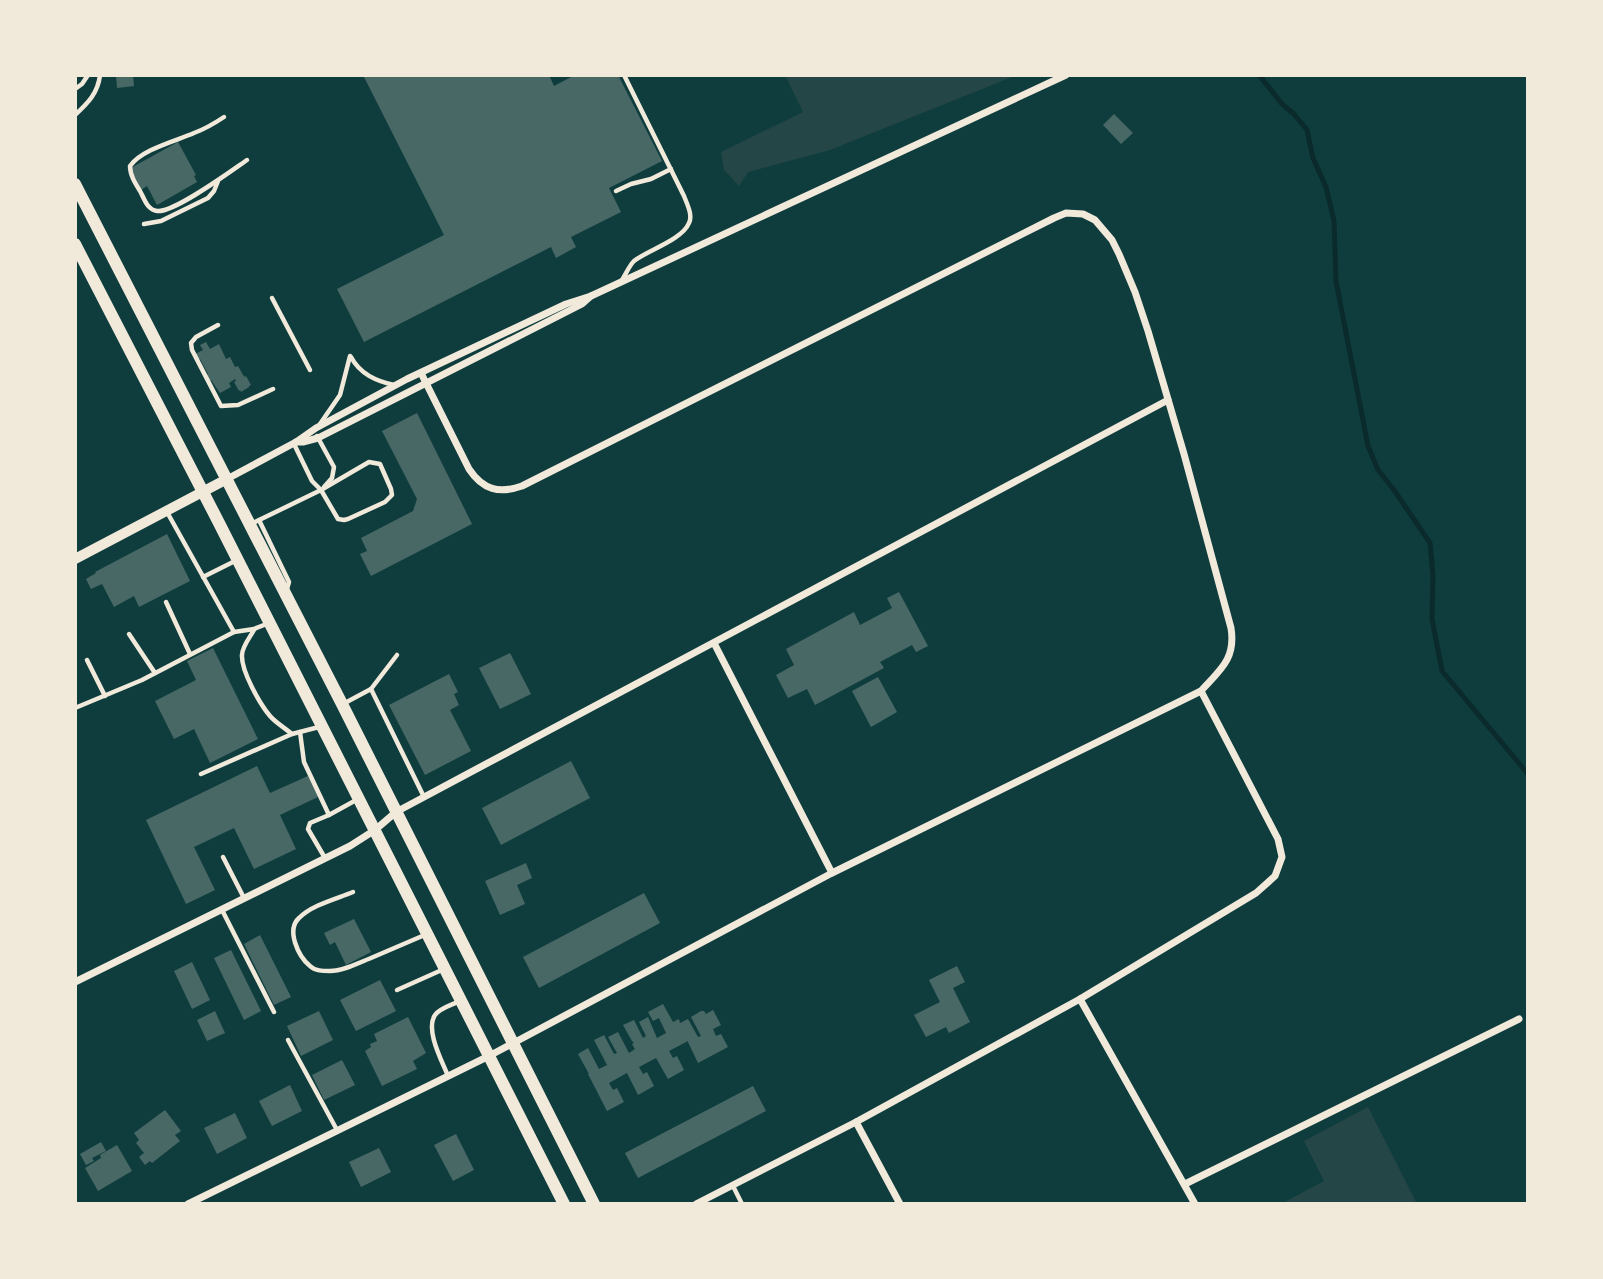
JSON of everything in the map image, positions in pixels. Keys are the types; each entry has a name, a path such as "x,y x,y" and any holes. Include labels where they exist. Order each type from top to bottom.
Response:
{"main road":[{"path":"75,184 227,479 255,522 342,704 594,1204"},
{"path":"75,244 238,559 564,1204"}],"street":[{"path":"295,443 318,438 621,281 1066,75"},
{"path":"188,1204 513,1044 832,873 1200,691 1223,667 1231,652 1233,642 1223,596 1135,292 1112,240 1096,220 1083,214 1066,213 1054,218 510,490 488,488 475,478 421,373"},
{"path":"75,559 295,443 315,428 397,385 566,304 591,296"},
{"path":"75,982 350,846 396,812 1168,400"},
{"path":"714,643 832,873"},
{"path":"696,1204 856,1122 1080,999 1256,893 1275,876 1282,857 1279,839 1200,691"},
{"path":"1080,999 1195,1204"},
{"path":"1185,1184 1520,1019"},
{"path":"856,1122 900,1204"}],"lane":[{"path":"75,89 88,75"},
{"path":"75,115 95,94 100,75"},
{"path":"621,281 632,263 671,240 689,224 691,214 624,75"},
{"path":"224,117 136,159 130,166 131,173 147,204 153,210 162,210 209,188 247,160"},
{"path":"616,191 671,169"},
{"path":"144,224 161,221 208,198 218,180"},
{"path":"272,298 310,370"},
{"path":"218,325 196,337 191,343 191,350 221,406 238,405 273,389"},
{"path":"356,470 345,472 334,467 315,428 340,395 350,356 363,372 377,380 397,385"},
{"path":"255,522 321,490 369,461 380,464 392,492 390,499 344,520 338,519 321,490 312,481 295,443"},
{"path":"321,490 332,478 334,467"},
{"path":"166,511 234,632"},
{"path":"203,577 238,559"},
{"path":"166,602 190,654"},
{"path":"75,708 155,673 234,632 270,623"},
{"path":"254,629 242,654 245,672 264,708 292,734"},
{"path":"130,634 155,673"},
{"path":"342,704 371,689 397,655"},
{"path":"87,660 105,696"},
{"path":"371,689 424,797"},
{"path":"201,774 292,734 322,726"},
{"path":"300,732 304,762 329,814"},
{"path":"325,858 308,829 310,823 359,799"},
{"path":"223,857 244,898"},
{"path":"353,892 309,910 293,925 293,935 300,952 308,965 316,970 334,971 352,966 427,934"},
{"path":"222,909 274,1012"},
{"path":"397,990 445,969"},
{"path":"448,1076 435,1043 433,1020 437,1013 461,1000"},
{"path":"288,1041 337,1130"},
{"path":"732,1185 742,1204"}],"shaded area":[{"path":"785,75 1017,75 830,150 748,172 739,186 724,170 721,152 803,112"},
{"path":"1368,1107 1417,1204 1281,1204 1324,1181 1304,1141"}],"building":[{"path":"116,75 133,75 134,86 117,88"},
{"path":"363,75 549,75 554,86 575,75 618,75 662,161 609,188 621,212 571,237 576,247 556,258 551,247 364,342 337,289 444,235"},
{"path":"1114,114 1133,133 1121,144 1103,125"},
{"path":"178,142 196,175 194,176 197,182 157,205 147,186 141,190 129,169"},
{"path":"206,342 210,349 219,344 226,359 230,357 235,367 238,366 246,376 251,385 249,387 239,391 235,379 229,383 231,387 220,393 211,380 207,382 204,376 208,374 200,359 196,361 193,355 203,350 200,345"},
{"path":"417,413 472,524 371,576 360,554 367,551 361,538 413,511 417,499 382,431"},
{"path":"167,534 190,581 139,607 134,596 114,607 102,584 91,589 86,579 95,572"},
{"path":"899,592 928,646 916,652 912,645 880,662 884,668 815,705 807,689 788,698 776,675 794,665 786,649 854,612 860,625 892,608 887,598"},
{"path":"213,648 258,739 210,763 194,729 174,739 155,701 196,680 187,661"},
{"path":"510,653 531,694 500,709 479,668"},
{"path":"449,674 458,692 454,694 459,705 450,710 471,751 425,775 389,705"},
{"path":"878,677 897,712 871,727 852,691"},
{"path":"571,761 590,798 501,845 482,808"},
{"path":"257,766 270,793 308,776 318,797 280,815 296,849 254,869 234,828 194,847 215,890 186,904 146,820"},
{"path":"526,863 532,878 517,885 525,904 500,915 485,881"},
{"path":"644,893 660,923 539,988 523,957"},
{"path":"354,919 371,952 346,965 335,942 330,945 324,933"},
{"path":"260,935 291,997 274,1005 244,944"},
{"path":"231,950 261,1011 244,1020 214,958"},
{"path":"192,962 210,1000 192,1009 174,971"},
{"path":"957,966 965,982 953,988 970,1022 949,1033 946,1027 926,1037 914,1015 940,1002 929,980"},
{"path":"380,980 396,1011 356,1031 340,1000"},
{"path":"663,1004 673,1022 679,1019 680,1023 688,1019 698,1037 701,1036 691,1017 701,1011 706,1014 713,1010 721,1025 713,1029 716,1036 721,1034 728,1047 698,1063 688,1041 669,1051 673,1058 677,1056 684,1070 668,1079 656,1058 639,1067 643,1074 647,1072 654,1086 638,1095 627,1073 609,1083 613,1090 617,1088 624,1102 607,1111 578,1054 588,1048 599,1069 607,1065 594,1040 604,1035 614,1054 617,1053 608,1037 618,1032 629,1053 635,1049 632,1044 634,1043 623,1025 634,1020 643,1038 646,1036 639,1022 648,1017 657,1038 666,1033 659,1018 653,1021 648,1012"},
{"path":"215,1011 225,1033 207,1041 197,1020"},
{"path":"319,1011 333,1040 301,1056 287,1026"},
{"path":"408,1017 426,1053 413,1061 417,1069 382,1086 365,1051 371,1047 370,1044 377,1041 374,1034"},
{"path":"342,1060 355,1085 324,1100 312,1075"},
{"path":"290,1085 302,1111 272,1126 259,1101"},
{"path":"753,1086 766,1111 638,1178 625,1153"},
{"path":"165,1110 181,1131 175,1135 180,1141 152,1163 150,1161 145,1165 139,1157 144,1153 136,1143 139,1140 134,1133"},
{"path":"235,1113 247,1138 217,1154 204,1128"},
{"path":"456,1134 474,1170 453,1181 434,1145"},
{"path":"101,1142 106,1151 92,1158 94,1161 86,1165 80,1154"},
{"path":"117,1145 132,1171 98,1191 85,1168"},
{"path":"379,1148 391,1172 361,1187 349,1162"}],"waterway":[{"path":"1259,75 1307,130 1313,158 1326,187 1334,221 1336,281 1368,446 1378,470 1430,543 1433,575 1432,619 1442,671 1528,774"}]}
